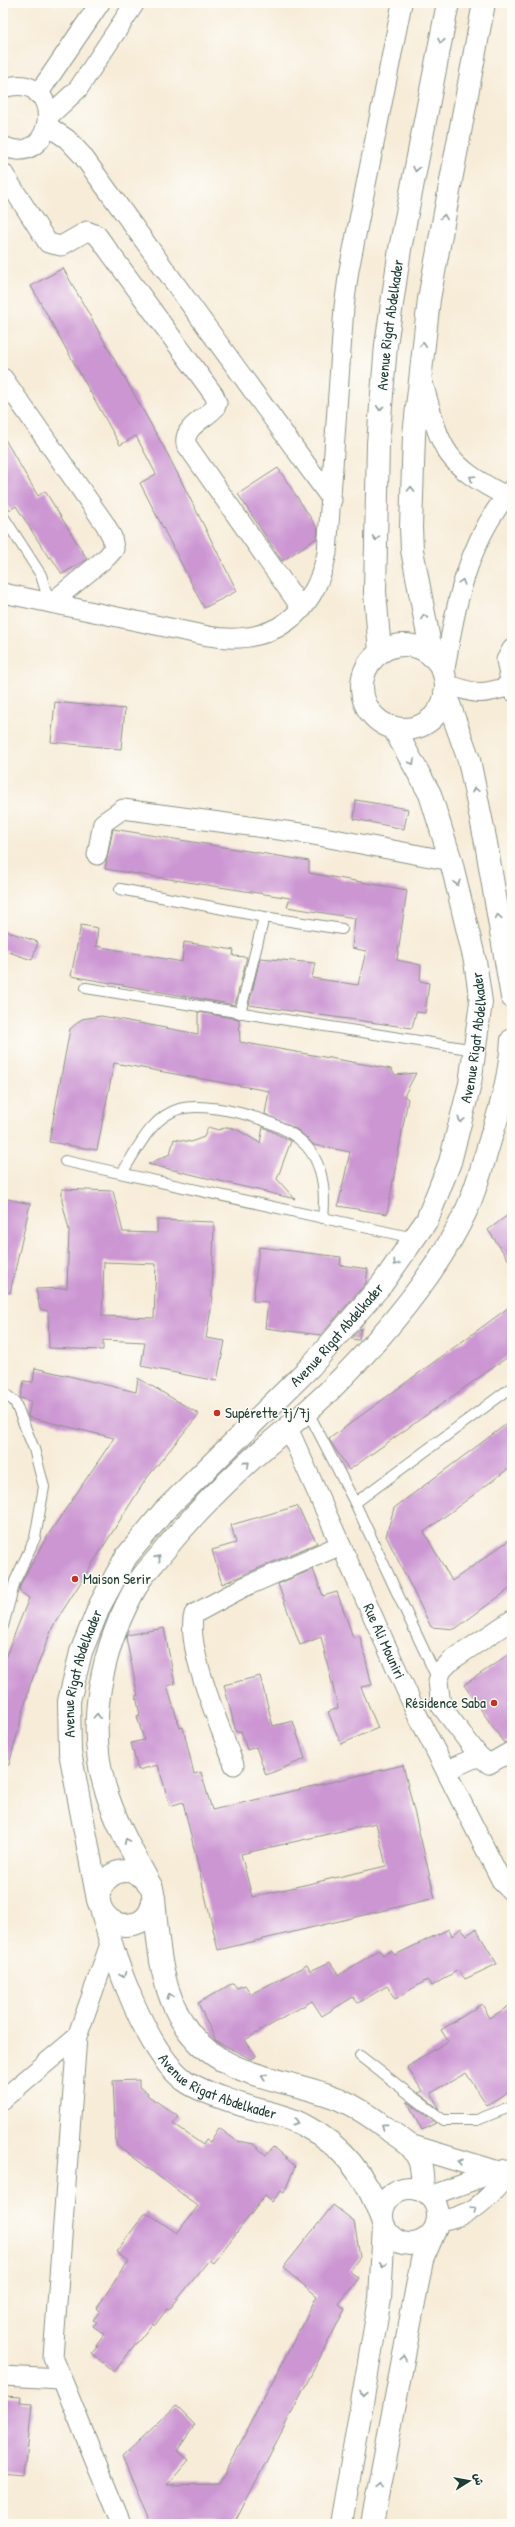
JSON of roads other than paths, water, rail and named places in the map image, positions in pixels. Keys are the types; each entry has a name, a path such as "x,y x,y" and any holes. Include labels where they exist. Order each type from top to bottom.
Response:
{"street":[{"path":"38,94 100,3"},
{"path":"3,146 18,150 28,148 37,143 48,121 78,88 135,3"},
{"path":"3,593 208,636 237,639 252,637 279,627 302,609 314,592 322,573 332,500 342,330 349,270 402,3"},
{"name":"Avenue Rigat Abdelkader","path":"380,652 375,592 378,443 386,345 400,249 448,3"},
{"path":"484,3 429,299 414,435 410,526 415,572 432,656 445,684 469,760 486,843 512,997"},
{"path":"3,88 21,86 38,94 48,108 48,121 82,155 332,500"},
{"path":"3,173 48,243 62,246 87,231 97,235 214,395 217,403 215,408 189,430 186,434 186,444 302,609"},
{"path":"420,372 438,436 445,450 464,472 509,492 478,541 462,581 445,684 438,711 431,719 413,728 393,727 373,715 362,694 365,670 371,660 390,646 412,645 432,656"},
{"path":"3,378 105,524 112,537 114,549 107,557 50,602"},
{"path":"445,684 469,692 486,694 511,688 506,660 512,649"},
{"name":"Avenue Rigat Abdelkader","path":"383,2223 374,2197 356,2167 333,2143 305,2125 215,2095 184,2080 165,2062 141,2019 110,1944 100,1906 70,1752 69,1701 81,1652 100,1605 126,1556 164,1511 310,1366 382,1284 427,1220 450,1162 470,1084 481,1002 475,961 451,861 430,794 393,727"},
{"path":"97,854 103,823 122,809 308,834 451,861"},
{"path":"372,2524 422,2260 437,2225 438,2212 427,2193 419,2159 411,2146 377,2121 338,2099 240,2070 212,2053 188,2030 172,2002 164,1977 153,1891 130,1848 107,1796 100,1760 97,1719 102,1673 121,1618 141,1579 183,1528 240,1470 330,1390 375,1342 435,1265 466,1210 509,1094 512,1040"},
{"name":"Rue Ali Mouniri","path":"288,1428 416,1712 502,1882 512,1892"},
{"path":"234,1765 194,1644 191,1624 194,1614 244,1587 341,1546"},
{"path":"512,1620 452,1660 442,1670 438,1681 442,1706 479,1756 489,1764 512,1751"},
{"path":"446,1770 479,1756"},
{"path":"119,1871 138,1873 153,1891 149,1913 135,1924 125,1926 116,1924 100,1906 103,1882 111,1875 119,1871"},
{"path":"110,1944 77,2037 53,2357 60,2379 122,2524"},
{"path":"3,2099 77,2037"},
{"path":"411,2146 507,2170"},
{"path":"341,2524 380,2299 385,2202 391,2196 406,2188 427,2193 507,2170"},
{"path":"383,2223 395,2240 404,2244 422,2242 437,2225 457,2218 477,2208 507,2170"},
{"path":"3,2376 60,2379"}],"lane":[{"path":"3,516 41,575 50,602"},
{"path":"120,889 264,917 342,929"},
{"path":"240,1013 264,917"},
{"path":"86,988 475,1050"},
{"path":"122,1173 154,1123 179,1109 219,1108 269,1121 303,1140 320,1165 325,1196 323,1218"},
{"path":"66,1160 414,1238"},
{"path":"355,1503 512,1387"},
{"path":"3,1392 14,1402 34,1449 44,1488 35,1538 15,1581 3,1626"},
{"path":"307,1410 355,1503 438,1681"},
{"path":"360,2056 443,2120 477,2120 512,2106"}],"place":[{"name":"Supérette 7j/7j","path":"217,1413"},
{"name":"Maison Serir","path":"75,1579"},
{"name":"Résidence Saba","path":"494,1703"}]}
